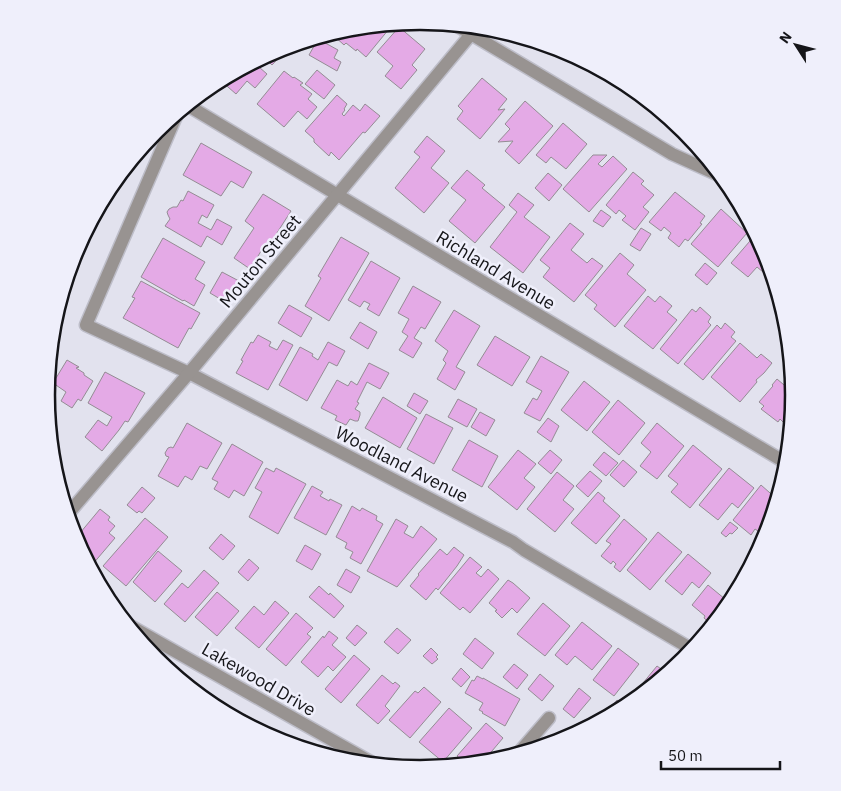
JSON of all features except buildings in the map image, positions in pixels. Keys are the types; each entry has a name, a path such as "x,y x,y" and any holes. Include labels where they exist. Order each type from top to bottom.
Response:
{"street":[{"name":"Mouton Street","path":"72,508 189,373 471,34"},
{"path":"483,35 672,154 708,170"},
{"name":"Richland Avenue","path":"194,109 780,459"},
{"name":"Woodland Avenue","path":"170,130 86,325 189,373 513,542 686,646"},
{"name":"Lakewood Drive","path":"143,632 360,756"},
{"path":"525,746 549,718"}]}
